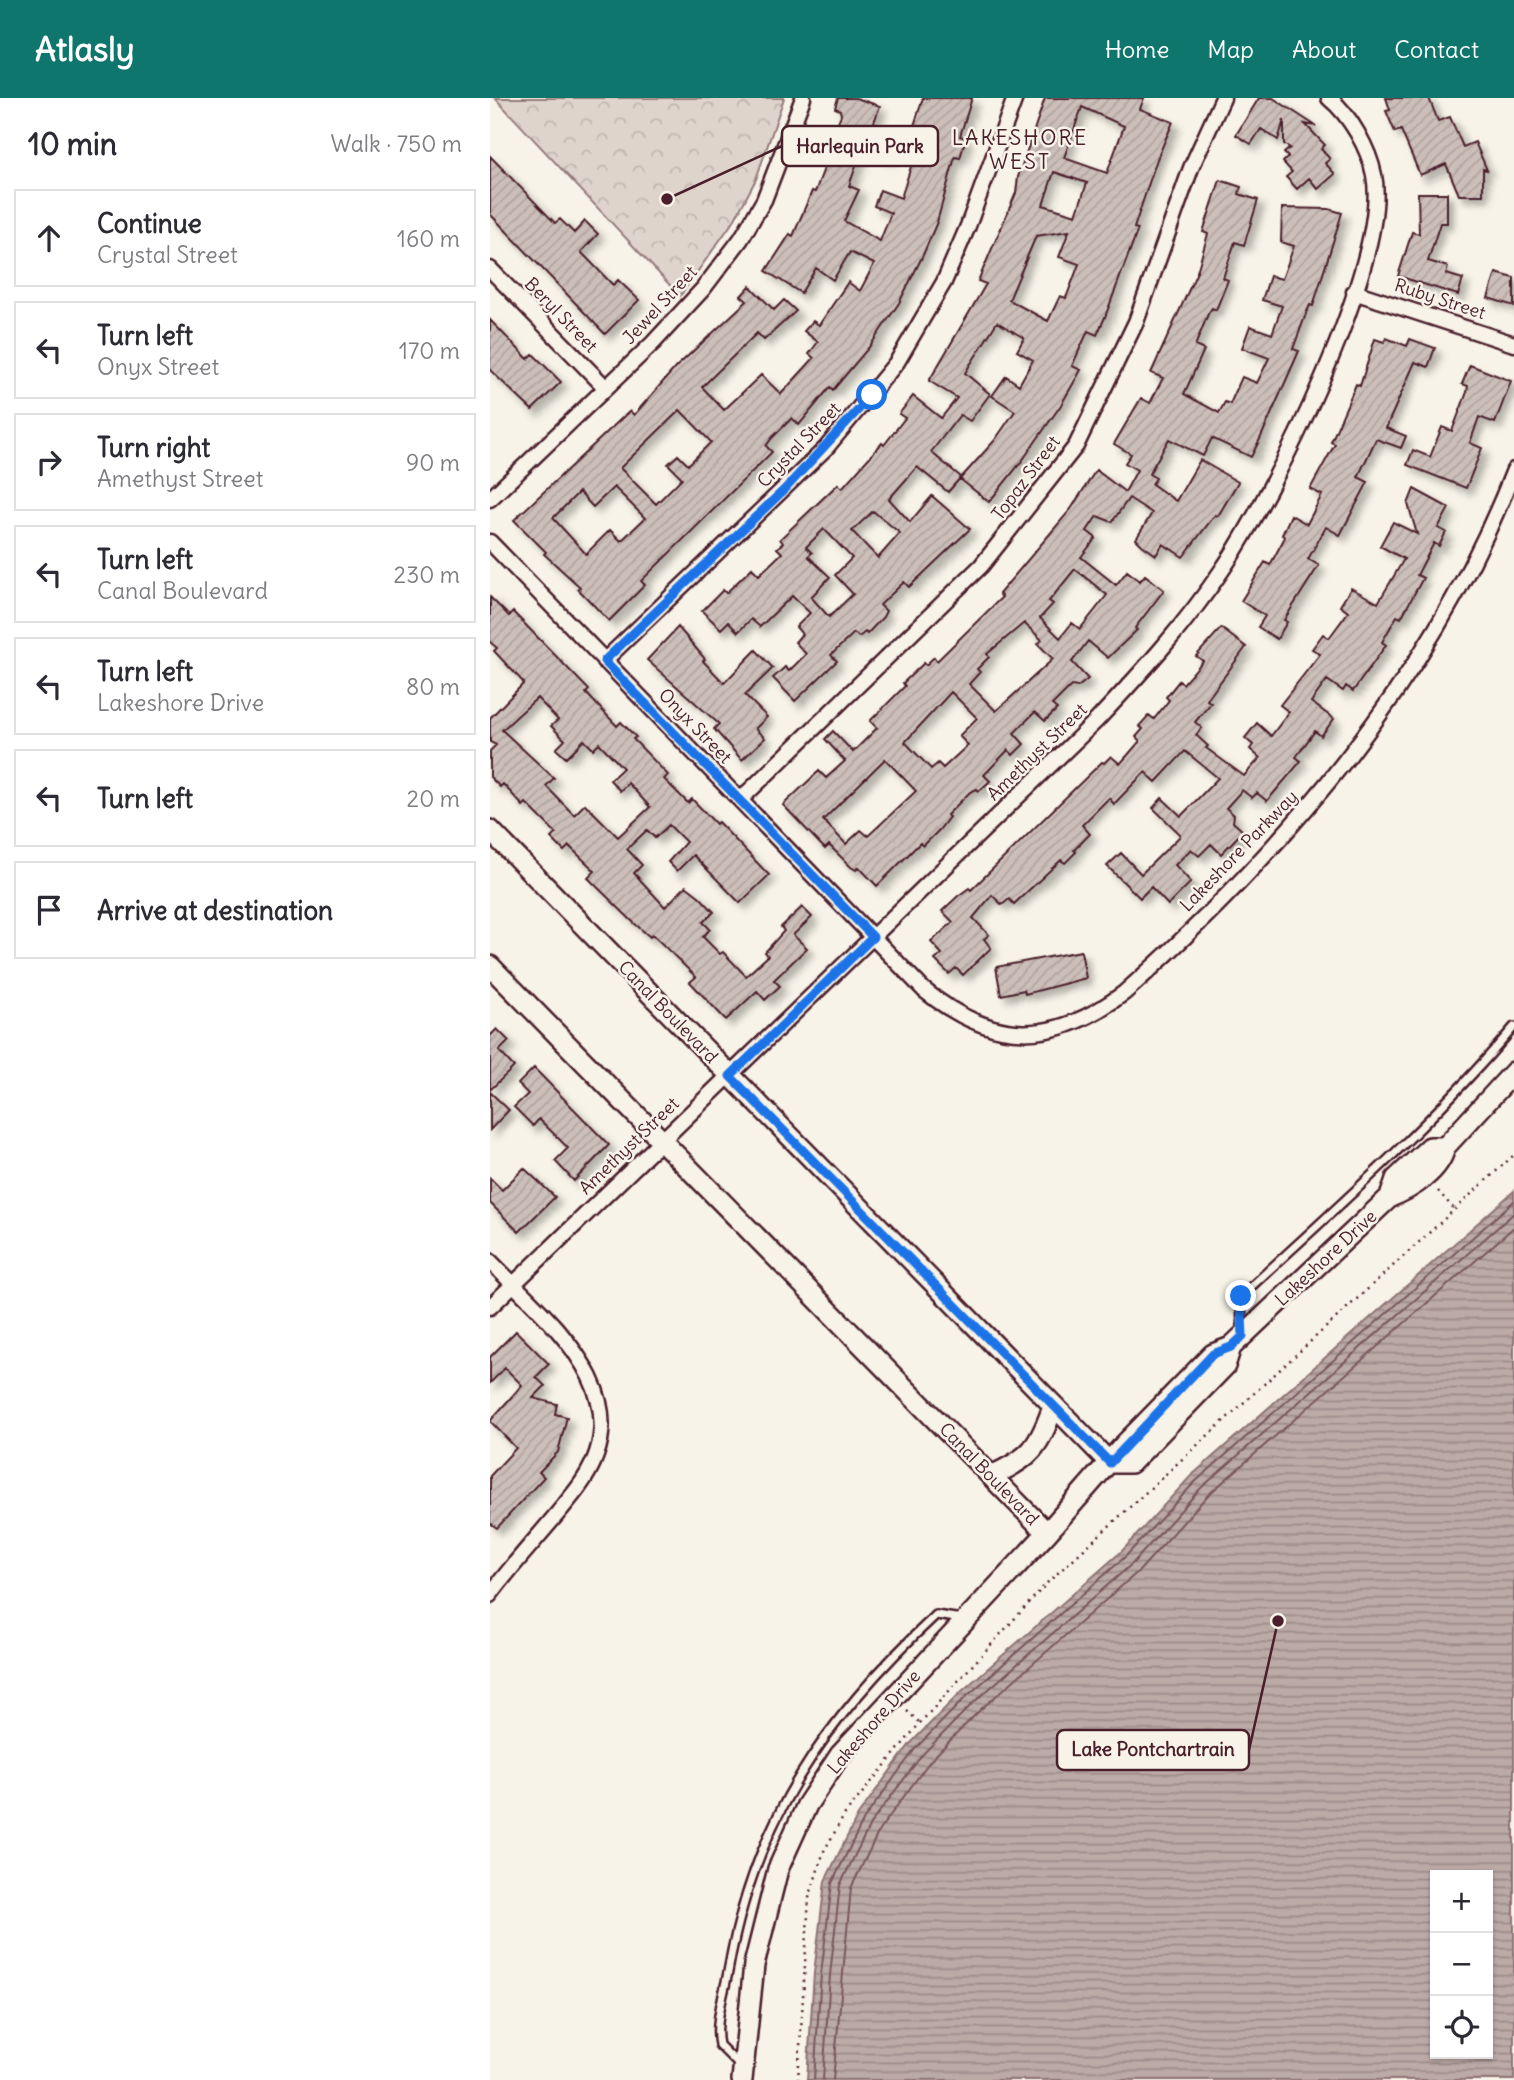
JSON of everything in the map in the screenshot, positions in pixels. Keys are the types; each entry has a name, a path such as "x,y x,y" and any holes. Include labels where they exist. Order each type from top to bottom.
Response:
{"street":[{"name":"Jewel Street","path":"490,499 703,289 741,239 764,200 803,98"},
{"name":"Crystal Street","path":"604,661 826,448 897,362 944,282 968,226 1015,98"},
{"name":"Topaz Street","path":"740,800 981,566 1076,446 1136,322 1191,168 1223,98"},
{"name":"Amethyst Street","path":"490,1307 1097,720 1178,630 1222,570 1256,513 1312,401 1368,253 1374,175 1351,123 1329,98"},
{"name":"Beryl Street","path":"490,269 605,387"},
{"name":"Ruby Street","path":"1354,292 1514,344"},
{"name":"Lakeshore Parkway","path":"873,937 923,990 952,1012 975,1022 999,1030 1025,1032 1054,1030 1094,1016 1151,970 1262,858 1302,815 1363,738 1438,626 1472,564 1514,470"},
{"name":"Onyx Street","path":"490,542 873,937"},
{"name":"Canal Boulevard","path":"490,830 1110,1463"},
{"name":"Canal Boulevard","path":"490,966 1047,1533"},
{"name":"Lakeshore Drive","path":"742,2074 754,1965 763,1919 778,1869 807,1805 840,1755 1213,1354 1237,1342 1390,1198 1396,1179 1430,1147 1445,1147 1514,1072"},
{"path":"490,1261 562,1335 590,1373 597,1390 602,1420 593,1462 579,1486 513,1563 490,1595"},
{"path":"991,1476 1020,1463 1040,1443 1053,1407"}],"lane":[{"path":"1237,1342 1241,1296 1472,1077 1514,1027"},
{"path":"742,2074 719,2045 719,2022 732,1944 749,1880 769,1829 797,1776 902,1646 936,1615 966,1619"}],"path":[{"path":"798,2080 809,1898 824,1851 845,1814 920,1723 1047,1583 1514,1155"},
{"path":"1438,1191 1454,1209"},
{"path":"907,1711 920,1723"}],"green space":[{"path":"495,98 784,98 756,179 735,219 680,296"}],"water":[{"path":"1514,1191 1514,2080 807,2080 814,1973 825,1881 858,1815 910,1744 962,1691 1122,1551 1190,1477"}],"building":[{"path":"838,98 856,98 880,106 870,133 894,141 889,158 862,149 849,186 859,190 844,221 880,241 891,213 874,206 880,190 901,198 921,135 912,132 923,98 972,98 960,136 966,138 960,158 955,157 937,222 923,255 899,303 870,346 833,390 830,387 799,425 792,418 772,438 766,446 772,452 641,581 645,585 609,621 578,589 580,587 544,554 546,552 514,520 630,411 634,415 675,368 747,301 741,296 750,286 774,310 784,300 796,311 764,340 757,333 702,387 724,410 761,375 781,394 814,358 809,354 818,342 804,331 813,321 819,325 848,282 860,291 874,264 850,252 833,280 816,268 801,293 766,271 790,234 793,236 812,191 815,192 829,155 825,153 841,115 840,110 835,108","holes":["680,410 711,442 688,465 678,455 668,464 682,478 656,504 620,468","614,487 645,518 621,541 610,530 586,554 553,518 579,492 593,507"]},
{"path":"1045,98 1144,98 1140,109 1173,122 1157,159 1134,228 1138,229 1105,317 1097,335 1088,331 1072,366 1081,370 1061,405 989,502 960,479 995,440 1015,411 992,396 1006,376 1019,385 1033,360 1017,351 1024,338 997,322 965,373 990,394 970,421 960,415 931,452 961,477 948,492 917,467 889,499 910,522 932,496 970,529 909,587 904,582 880,605 886,611 883,617 867,634 865,632 859,637 854,633 831,655 837,661 795,701 773,678 785,667 789,671 806,654 795,642 802,634 796,627 810,613 792,596 760,627 751,619 738,632 728,622 721,629 702,611 723,590 726,593 752,568 759,575 782,553 777,548 783,543 780,539 838,484 842,488 882,443 884,445 905,418 899,414 913,396 941,418 957,398 929,381 986,284 978,281 1016,193 1018,177","holes":["1082,107 1124,126 1107,173 1064,158","1054,172 1087,183 1076,215 1043,205","1069,231 1059,257 1079,264 1066,298 1060,296 1048,321 1009,300 1036,236","873,511 900,533 878,558 852,531","824,529 852,558 835,575 853,594 829,617 811,597 830,577 808,556 812,553 806,547"]},
{"path":"1259,98 1273,98 1316,126 1305,124 1325,145 1321,149 1330,159 1325,163 1335,174 1318,189 1309,178 1297,189 1286,177 1292,172 1283,162 1288,157 1284,153 1290,148 1284,144 1284,120 1278,140 1261,129 1251,144 1236,135"},
{"path":"1386,98 1429,98 1438,121 1450,117 1463,147 1475,142 1487,170 1483,169 1483,195 1459,195 1446,164 1420,175 1401,130 1395,132 1386,111 1390,110"},
{"path":"490,156 555,223 560,219 574,233 585,221 598,234 581,252 613,285 618,280 639,300 605,334 490,214"},
{"path":"1220,180 1241,187 1239,194 1258,200 1244,245 1235,242 1223,278 1228,280 1216,310 1212,308 1208,314 1195,346 1204,350 1184,394 1219,413 1225,402 1230,404 1242,377 1257,383 1269,358 1242,348 1250,326 1272,334 1282,306 1262,300 1270,276 1282,279 1294,246 1281,242 1282,208 1329,209 1342,213 1313,306 1310,305 1293,349 1299,351 1261,437 1251,457 1212,438 1203,456 1169,439 1149,474 1156,478 1152,484 1176,501 1200,460 1238,482 1218,516 1215,515 1183,557 1163,544 1156,555 1136,539 1152,513 1129,498 1112,522 1097,516 1087,531 1096,538 1081,557 1116,585 1127,571 1140,581 1145,575 1164,590 1135,628 1137,630 1108,658 1088,641 1072,662 1088,679 1078,687 1071,686 1052,705 1057,709 1045,721 1035,712 1014,733 1024,744 1013,755 1008,750 984,775 990,781 979,791 977,789 970,792 947,815 949,817 939,830 923,846 920,843 877,886 859,867 856,870 851,867 829,845 825,849 783,805 819,771 826,778 845,761 825,739 833,731 853,752 877,728 870,721 905,686 903,683 924,663 926,665 934,657 937,661 1002,597 999,594 1071,509 1096,470 1125,492 1137,470 1125,463 1131,454 1114,444 1141,398 1150,403 1163,378 1151,373 1197,272 1208,234 1203,232","holes":["1075,569 1107,595 1080,629 1072,623 1060,638 1040,618 1053,604 1049,601","1024,623 1042,640 1038,644 1053,659 996,711 969,684 980,672 977,669 989,657 987,654","951,692 977,718 959,736 968,745 943,768 938,763 931,769 905,742","885,759 916,791 868,836 861,830 846,844 823,820"]},
{"path":"1418,193 1447,193 1447,223 1440,223 1428,261 1448,267 1446,274 1463,279 1458,295 1398,276 1412,232 1419,234"},
{"path":"1496,273 1514,278 1514,306 1488,298"},
{"path":"490,320 528,359 533,354 561,382 532,410 490,370"},
{"path":"1386,338 1407,346 1410,339 1435,348 1428,367 1415,362 1386,428 1406,436 1401,448 1376,439 1358,477 1368,482 1340,535 1326,527 1308,559 1319,565 1284,620 1287,622 1277,639 1258,627 1265,616 1241,601 1265,562 1270,565 1285,537 1282,535 1291,515 1307,524 1322,495 1310,489 1335,444 1331,442 1356,384 1360,386 1375,339 1384,342"},
{"path":"1470,365 1511,381 1495,423 1479,417 1470,443 1482,448 1466,488 1407,465 1413,450 1430,457 1442,427 1452,431 1467,392 1468,386 1462,384"},
{"path":"1414,489 1449,508 1438,528 1446,532 1439,546 1434,543 1417,575 1423,578 1401,618 1397,616 1382,642 1386,645 1353,691 1346,686 1343,691 1327,680 1311,702 1334,719 1321,736 1315,731 1296,757 1301,761 1267,801 1257,793 1252,798 1242,790 1226,808 1234,815 1233,822 1243,831 1221,854 1211,844 1199,856 1191,849 1175,865 1191,882 1168,905 1151,887 1140,898 1107,866 1121,853 1141,874 1179,837 1180,834 1153,808 1162,798 1181,816 1218,778 1185,751 1156,782 1145,772 1114,804 1109,798 1082,825 1090,834 1074,850 1076,852 1065,863 1061,860 1014,904 1009,899 1002,905 992,895 973,918 989,935 984,939 991,948 963,975 956,968 949,974 935,960 942,954 931,942 953,922 942,911 969,888 971,890 1102,762 1111,756 1120,764 1140,741 1136,737 1143,729 1139,726 1149,715 1154,719 1179,681 1183,684 1203,661 1196,656 1221,628 1246,647 1207,700 1211,703 1195,722 1202,728 1196,735 1208,746 1206,748 1244,776 1260,758 1250,749 1253,745 1245,738 1257,723 1271,736 1289,712 1280,705 1320,654 1312,649 1323,634 1329,638 1348,612 1340,606 1351,588 1378,603 1404,559 1380,546 1393,522 1417,534 1408,504"},
{"path":"490,597 509,616 513,612 589,690 586,693 617,726 621,722 636,737 633,739 668,775 664,779 688,803 692,799 716,824 718,822 769,875 740,903 693,855 677,871 668,862 686,842 669,825 655,838 647,830 627,849 642,865 634,873 665,907 686,886 714,912 703,922 710,929 703,937 720,954 723,952 746,976 768,956 765,952 784,931 781,927 802,907 812,917 793,935 807,948 774,980 780,986 765,1000 757,991 726,1020 690,982 696,977 588,878 595,871 569,846 564,851 551,838 556,833 526,803 523,806 503,784 500,787 490,777 490,751 496,745 490,742 490,718 524,683 494,651 497,648 490,642","holes":["537,698 558,720 551,726 565,740 556,749 566,758 584,740 593,749 599,743 623,768 610,780 620,791 628,783 650,807 618,837 585,804 574,815 546,786 554,778 502,730"]},
{"path":"678,627 705,659 703,661 724,683 756,650 773,668 745,695 767,717 755,729 765,738 742,760 714,729 719,724 647,660"},
{"path":"1081,951 1086,978 1025,994 1024,990 1001,995 996,967"},
{"path":"497,1029 509,1041 499,1051 514,1067 490,1090 490,1036"},
{"path":"534,1068 609,1145 574,1181 555,1161 568,1148 539,1119 533,1126 514,1107 528,1094 518,1084"},
{"path":"490,1092 509,1110 490,1130"},
{"path":"524,1168 555,1197 519,1232 490,1203 490,1178 502,1190"},
{"path":"516,1331 549,1364 536,1377 545,1386 533,1398 557,1404 555,1414 567,1417 558,1452 539,1472 544,1477 497,1528 490,1523 490,1476 516,1448 490,1421 522,1385 505,1368 490,1383 490,1357"}],"place":[{"name":"Harlequin Park","path":"667,199"},
{"name":"Lake Pontchartrain","path":"1278,1621"}],"district":[{"name":"LAKESHORE WEST","path":"1020,150"}],"route":[{"path":"872,395 826,448 785,489 604,661 873,937 730,1076 1110,1463 1123,1446 1213,1354 1231,1347 1243,1336 1241,1296"}]}
